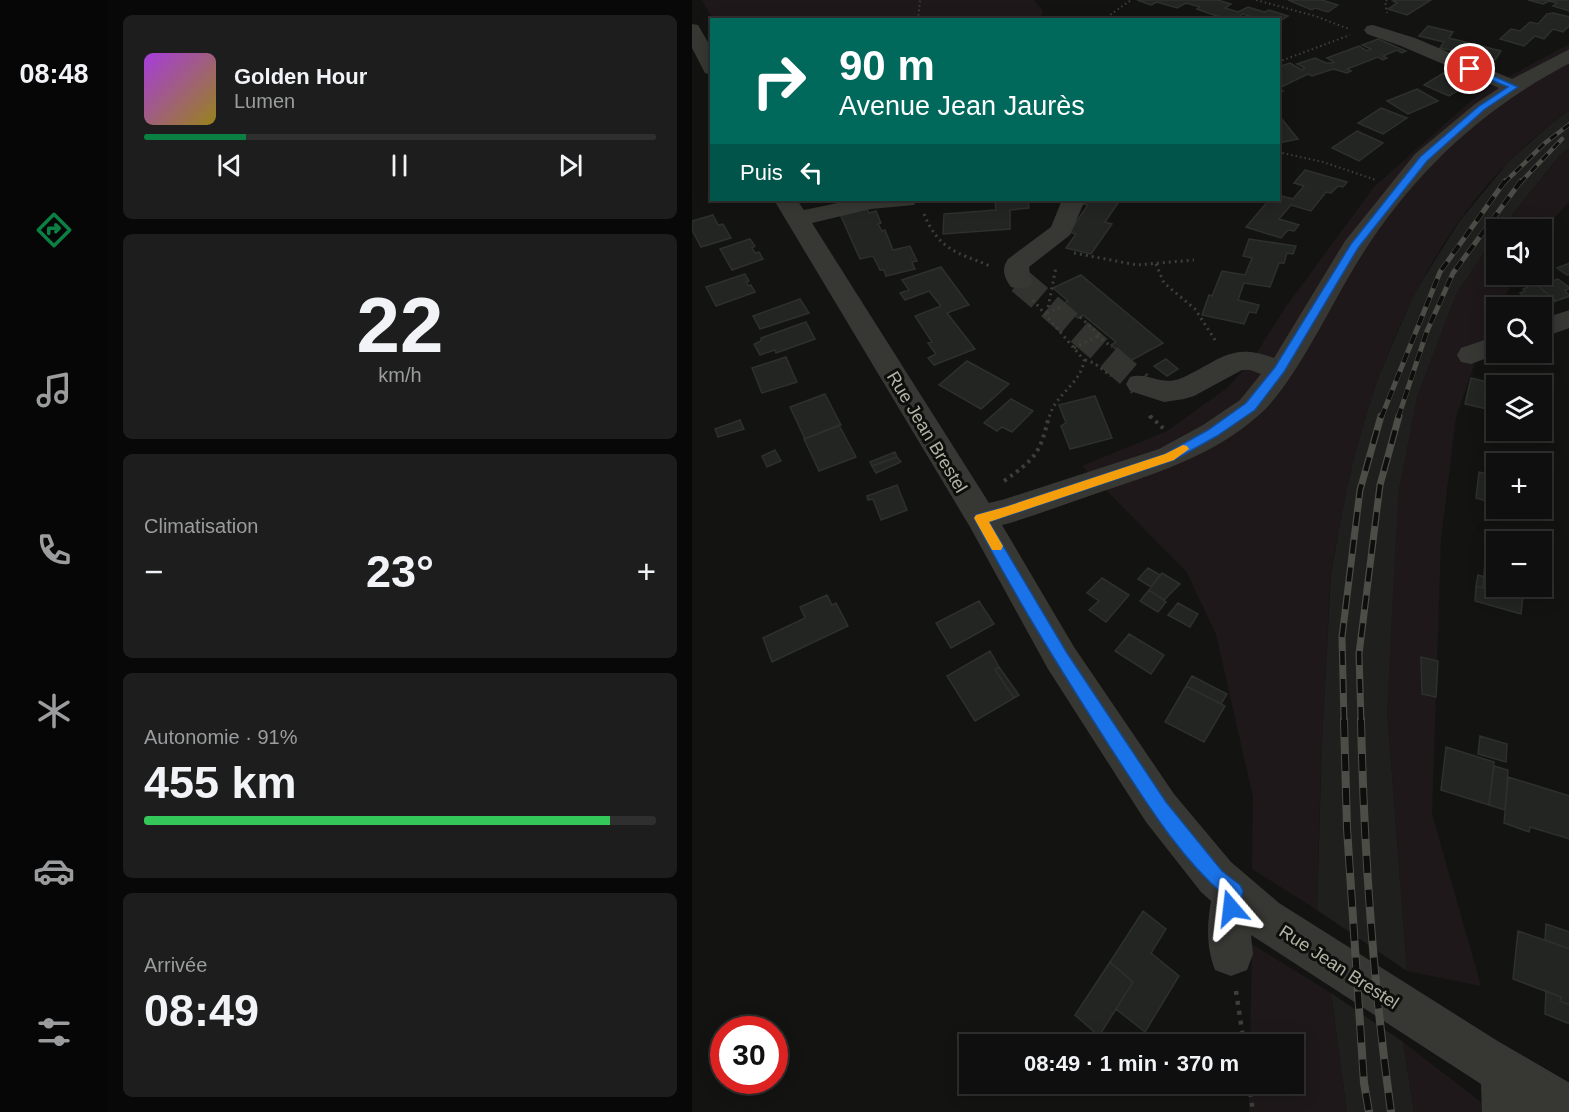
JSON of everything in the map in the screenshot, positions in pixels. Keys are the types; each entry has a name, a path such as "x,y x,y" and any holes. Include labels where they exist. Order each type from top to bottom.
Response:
{"street":[{"path":"1369,27 1514,87"},
{"path":"692,29 705,69"},
{"path":"981,518 1170,457 1212,433 1250,406 1280,370 1354,246 1423,159 1482,108 1570,55"},
{"path":"1025,289 1017,277 1017,264 1062,230 1073,201"},
{"path":"792,209 871,202 914,204"},
{"name":"Rue Jean Brestel","path":"792,209 981,518 1061,658 1160,808 1216,877 1249,905 1496,1080 1570,1110"},
{"path":"1552,325 1570,318"},
{"path":"1140,384 1164,392 1184,389 1237,362 1252,360 1280,370"},
{"path":"1231,954 1229,925 1249,905"}],"path":[{"path":"918,18 920,0"},
{"path":"1106,18 1131,0"},
{"path":"1256,0 1299,13 1369,27"},
{"path":"1280,61 1369,27 1387,14"},
{"path":"1280,152 1323,162 1400,188"},
{"path":"914,204 933,235 955,252 998,269"},
{"path":"1077,250 1074,253 1114,262 1156,264 1194,260"},
{"path":"1156,264 1164,284 1195,309 1222,349 1237,362"},
{"path":"1047,314 1056,267"},
{"path":"1021,477 1001,483 1031,462 1043,442 1050,409 1083,370 1084,360 1025,289"},
{"path":"1047,314 1064,306"},
{"path":"1074,348 1100,334 1080,316"},
{"path":"1097,336 1110,347 1112,346"},
{"path":"1156,435 1167,431"},
{"path":"1231,954 1243,1034"},
{"path":"1251,1094 1253,1112"}],"shaded area":[{"path":"702,0 1034,0 1043,11 1041,18 712,18"},
{"path":"1569,44 1569,111 1522,148 1481,192 1446,240 1416,293 1390,348 1369,405 1353,463 1331,575 1319,819 1317,910 1252,869 1253,797 1216,634 1186,571 1082,466 1167,431 1227,388 1252,360 1285,308 1374,187 1481,92"},
{"path":"1569,111 1569,148 1560,155 1509,219 1486,219 1486,250 1456,294 1387,710 1407,971 1317,910 1322,742 1331,574 1348,479 1374,387 1414,294 1459,222 1510,160"},
{"path":"1569,148 1569,202 1552,220 1509,219 1560,155"},
{"path":"1486,250 1486,285 1511,285 1505,297 1486,297 1486,339 1456,417 1441,539 1432,814 1481,986 1407,971 1387,710 1398,493 1417,396 1456,294"},
{"path":"1252,944 1331,993 1347,1112 1249,1112 1249,1094 1304,1094 1304,1034 1250,1034"},
{"path":"1331,993 1403,1042 1414,1112 1347,1112"},
{"path":"1403,1042 1494,1112 1414,1112"}],"building":[{"path":"1137,0 1218,0 1231,4 1225,8 1238,12 1248,7 1288,16 1280,21 1280,18 1255,18 1243,14 1237,18 1222,18 1186,3 1177,8 1157,2 1151,5"},
{"path":"1288,0 1322,0 1338,5 1328,12 1315,8 1312,10"},
{"path":"1431,0 1407,15 1388,9 1397,3 1393,1"},
{"path":"1528,0 1570,0 1570,11 1553,6 1557,3 1549,1 1543,4"},
{"path":"1547,14 1570,17 1570,25 1563,32 1553,29 1544,39 1535,36 1524,46 1500,39 1511,29 1520,31 1530,22 1538,24"},
{"path":"1428,26 1453,32 1449,38 1501,51 1495,60 1440,48 1444,42 1419,36"},
{"path":"1378,39 1406,51 1402,53 1397,50 1383,56 1387,58 1383,60 1378,57 1347,69 1351,71 1347,73 1333,69 1312,76 1308,74 1280,88 1280,66 1290,63 1302,70 1305,68 1297,64 1315,58 1332,63 1334,62 1327,58 1359,46 1367,51 1371,49 1362,45"},
{"path":"1445,72 1472,82 1449,96 1424,85"},
{"path":"1417,89 1438,101 1408,114 1387,101"},
{"path":"1381,108 1407,118 1383,134 1358,123"},
{"path":"1280,118 1281,118 1298,139 1280,143"},
{"path":"1357,131 1383,143 1359,161 1332,148"},
{"path":"1305,170 1347,182 1343,187 1338,186 1331,193 1326,192 1311,211 1291,205 1279,219 1299,225 1294,231 1288,230 1281,238 1246,227 1268,201 1280,201 1280,196 1293,199 1304,186 1294,183"},
{"path":"995,201 1028,201 1029,208 1010,210 1010,229 943,234 944,214 996,210"},
{"path":"1082,201 1119,201 1105,222 1112,224 1091,254 1066,248 1076,234 1069,232 1088,205 1080,203"},
{"path":"866,207 869,213 876,211 881,223 878,224 882,231 885,230 893,250 910,246 917,261 912,262 915,269 886,276 873,256 860,259 840,214"},
{"path":"713,215 718,225 723,224 731,238 701,247 692,230 692,221"},
{"path":"750,239 755,246 752,248 755,253 759,252 763,259 732,270 720,249"},
{"path":"1249,239 1296,246 1293,254 1287,253 1284,263 1279,263 1270,287 1244,283 1238,300 1259,305 1256,313 1249,312 1244,324 1202,315 1209,295 1212,296 1222,271 1245,275 1252,258 1243,256"},
{"path":"1570,263 1570,274 1567,275 1557,268"},
{"path":"941,267 969,305 947,313 975,349 934,365 928,358 936,354 928,343 932,342 915,316 941,306 929,291 905,300 900,293 909,290 902,280"},
{"path":"745,274 749,281 746,282 755,292 716,306 706,287"},
{"path":"1081,275 1163,343 1130,361 1111,345 1116,342 1083,315 1078,318 1062,304 1068,301 1053,288"},
{"path":"1558,279 1570,288 1565,291 1570,296 1556,301 1537,285 1552,285 1552,281"},
{"path":"1537,285 1551,297 1524,297 1520,293 1525,291 1523,289"},
{"path":"800,299 809,313 760,329 753,316"},
{"path":"806,322 815,339 776,353 775,350 760,355 754,344 761,341 761,338"},
{"path":"786,357 797,382 762,393 752,368"},
{"path":"1166,359 1178,369 1167,376 1154,366"},
{"path":"967,361 1009,384 981,409 939,385"},
{"path":"1471,378 1486,382 1486,409 1465,404"},
{"path":"825,394 841,425 805,439 790,407"},
{"path":"1095,396 1112,438 1070,449 1061,426 1066,423 1059,405"},
{"path":"1011,399 1033,411 1012,432 1002,427 997,431 984,423"},
{"path":"740,420 744,429 718,437 715,429"},
{"path":"839,425 856,457 819,471 804,439"},
{"path":"775,450 781,461 767,467 762,456"},
{"path":"895,452 897,457 872,466 870,462"},
{"path":"897,457 901,462 876,473 872,466"},
{"path":"1479,472 1486,474 1486,501 1476,498"},
{"path":"897,485 907,510 881,520 873,499 868,500 867,496"},
{"path":"1485,561 1486,597 1523,597 1521,614 1475,601 1476,586 1483,588"},
{"path":"1148,568 1160,575 1151,587 1138,579"},
{"path":"1162,573 1180,584 1164,600 1149,590"},
{"path":"1478,575 1485,577 1483,588 1476,586"},
{"path":"1102,578 1129,595 1106,622 1089,610 1099,601 1087,593"},
{"path":"1149,590 1166,602 1158,612 1140,601"},
{"path":"827,595 832,605 836,603 848,626 772,662 763,638 805,618 800,607"},
{"path":"979,601 994,624 951,648 936,623"},
{"path":"1178,603 1198,614 1190,627 1168,615"},
{"path":"1129,634 1164,655 1151,674 1115,651"},
{"path":"990,651 999,667 995,670 1014,698 975,721 947,676"},
{"path":"1421,657 1438,661 1436,697 1422,694"},
{"path":"999,667 1019,695 1014,698 995,670"},
{"path":"1192,676 1227,694 1221,704 1186,686"},
{"path":"1186,686 1225,706 1204,742 1165,722"},
{"path":"1480,736 1507,744 1506,762 1478,754"},
{"path":"1446,747 1494,762 1489,805 1441,790"},
{"path":"1494,766 1508,770 1505,810 1489,805"},
{"path":"1508,777 1570,796 1570,839 1530,827 1529,832 1504,823"},
{"path":"1143,911 1166,929 1151,953 1179,976 1145,1032 1116,1009 1133,982 1110,962"},
{"path":"1546,924 1570,932 1570,949 1545,940"},
{"path":"1518,931 1570,949 1570,1005 1560,1001 1561,997 1513,979"},
{"path":"1110,962 1133,982 1100,1034 1097,1034 1075,1015"},
{"path":"1546,991 1561,997 1560,1001 1570,1005 1570,1024 1545,1014"}],"tunnel":[{"path":"1020,281 1140,384"}],"railway":[{"path":"1504,183 1545,143 1570,124"},
{"path":"1520,183 1562,139"},
{"path":"1381,418 1440,272 1505,181"},
{"path":"1398,418 1427,331 1453,273 1521,181"},
{"path":"1344,721 1342,637 1360,490 1381,416"},
{"path":"1361,721 1359,654 1380,485 1399,416"},
{"path":"1344,720 1347,828 1364,1083 1369,1112"},
{"path":"1361,720 1370,916 1391,1112"}],"slow traffic":[{"path":"996,546 981,518 1170,457 1183,449"}],"route":[{"path":"1231,908 1234,891 1216,877 1160,808 1061,658 981,518 1170,457 1212,433 1250,406 1280,370 1354,246 1423,159 1482,108 1514,87 1470,69"}]}
